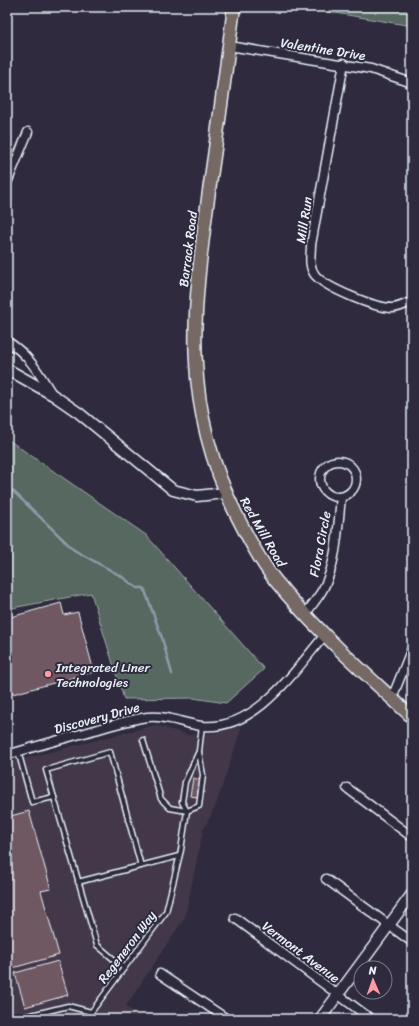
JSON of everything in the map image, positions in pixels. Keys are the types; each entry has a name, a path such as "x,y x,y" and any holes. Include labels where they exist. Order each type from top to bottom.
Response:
{"main road":[{"name":"Barrack Road","path":"225,493 212,459 200,404 196,374 195,337 198,279 234,7"},
{"name":"Red Mill Road","path":"225,493 247,537 270,572 305,615 412,717"}],"street":[{"name":"Valentine Drive","path":"229,46 371,68 412,83"},
{"name":"Mill Run","path":"344,63 311,245 310,263 314,274 327,286 346,294 379,306 392,308 402,306 412,301"},
{"path":"7,183 28,132"},
{"path":"7,342 17,348 33,363 53,395"},
{"name":"Red Mill Road","path":"7,369 53,395 98,427 173,490 182,494 197,496 225,493"},
{"name":"Flora Circle","path":"336,462 348,465 355,474 355,486 347,495 341,497 336,497 325,492 320,482 322,471 331,463 336,462"},
{"name":"Flora Circle","path":"305,615 323,588 328,576 336,539 341,497"},
{"name":"Discovery Drive","path":"7,755 121,723 149,717 163,717 202,726 216,726 233,722 247,716 267,701 325,635"},
{"path":"392,698 412,648"},
{"path":"347,788 412,837"},
{"path":"326,879 412,942"},
{"path":"320,1019 412,894"},
{"name":"Vermont Avenue","path":"235,918 371,1019"},
{"path":"160,974 227,1019"}],"lane":[{"name":"Regeneron Way","path":"187,811 199,806 203,775 199,751 202,726"},
{"path":"144,740 161,799 170,808 187,811"},
{"path":"18,751 32,802 54,797"},
{"name":"Regeneron Way","path":"86,1019 166,912 179,856 187,811 182,802 185,782 199,751"},
{"path":"124,968 97,945 46,770 110,752 141,866"},
{"path":"78,882 179,856"},
{"path":"15,1019 68,1006 91,1012"}],"shaded area":[{"path":"155,725 189,735 215,733 242,726 216,805 203,830 185,917 126,1006 142,1019 7,1019 7,763"}],"green space":[{"path":"300,7 412,7 412,26"},
{"path":"7,439 146,535 264,669 226,703 193,698 124,699 91,593 7,609"}],"building":[{"path":"61,603 64,615 78,612 94,672 13,694 7,672 7,618"},
{"path":"193,778 200,780 197,797 190,796"},
{"path":"29,811 51,889 41,891 59,955 9,969 7,960 7,817"},
{"path":"58,961 68,995 25,1007 15,973"}],"waterway":[{"path":"7,489 13,491 74,550 121,576 137,588 144,588 162,638 172,674"}],"place":[{"name":"Integrated Liner Technologies","path":"48,674"}]}
